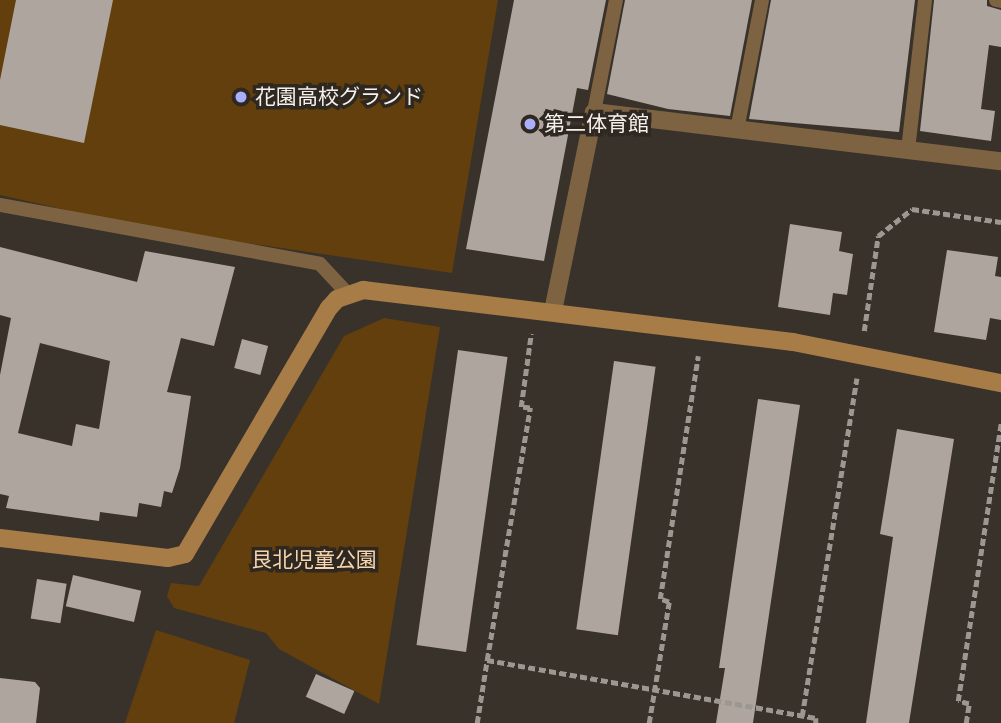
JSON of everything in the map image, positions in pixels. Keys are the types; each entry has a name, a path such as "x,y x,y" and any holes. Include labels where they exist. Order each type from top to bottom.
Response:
{"street":[{"path":"554,311 593,112 1001,161"},
{"path":"0,538 168,558 185,554 328,308 348,294 380,289 702,330 861,355 1001,383"}],"lane":[{"path":"593,112 616,0"},
{"path":"737,130 762,0"},
{"path":"908,150 925,0"},
{"path":"0,205 320,264 348,294"}],"path":[{"path":"802,716 878,236 912,209 1001,222"},
{"path":"477,723 530,408 521,407 535,309"},
{"path":"649,723 669,602 660,599 702,330"},
{"path":"966,723 969,704 958,701 1001,422"},
{"path":"487,660 816,718 816,723"}],"green space":[{"name":"花園高校グランド","path":"0,0 498,0 452,273 151,229 0,195"},
{"name":"艮北児童公園","path":"384,318 440,327 379,704 279,649 266,633 174,608 167,596 171,583 199,586 344,336"},
{"path":"156,630 250,660 234,723 125,723"}],"building":[{"path":"16,0 113,0 84,143 0,125 0,80"},
{"name":"第二体育館","path":"514,0 606,0 588,90 577,88 544,261 466,249"},
{"path":"625,0 752,0 730,116 668,109 607,94"},
{"path":"771,0 915,0 899,132 749,119"},
{"path":"934,0 987,0 987,6 1001,10 1001,47 989,45 981,109 995,111 991,141 920,131"},
{"path":"790,224 842,232 839,251 853,254 847,295 833,293 830,315 778,307"},
{"path":"0,247 137,282 145,251 235,267 214,346 181,338 167,392 191,396 180,468 172,493 164,491 161,507 139,503 137,517 100,512 99,521 6,508 9,496 0,494 0,375 11,318 0,315","holes":["40,343 110,361 99,429 76,424 72,446 18,433"]},
{"path":"947,250 998,257 995,276 1001,277 1001,320 990,318 986,340 934,332"},
{"path":"242,339 268,346 260,375 234,368"},
{"path":"458,350 508,357 466,652 417,645"},
{"path":"614,361 656,367 618,635 576,629"},
{"path":"758,399 800,405 753,723 716,723 725,668 719,668"},
{"path":"897,429 954,439 909,723 866,723 893,537 880,534"},
{"path":"73,575 141,591 134,622 66,606"},
{"path":"37,579 67,584 60,623 31,619"},
{"path":"316,674 354,691 344,714 306,697"},
{"path":"0,678 35,682 40,688 36,723 0,723"}],"place":[{"name":"花園高校グランド","path":"241,97"},
{"name":"第二体育館","path":"530,124"}]}
